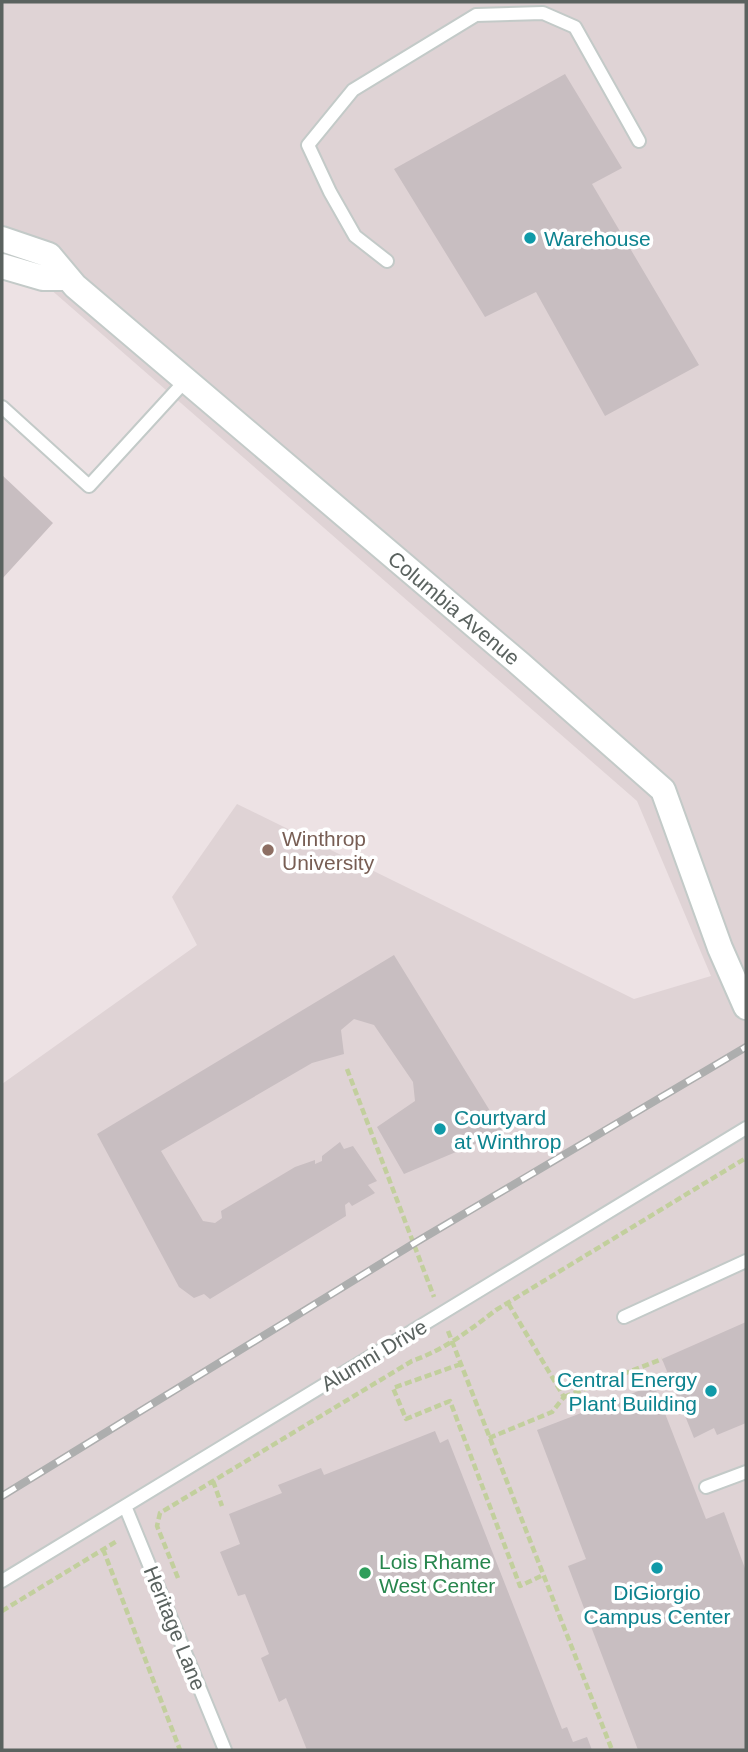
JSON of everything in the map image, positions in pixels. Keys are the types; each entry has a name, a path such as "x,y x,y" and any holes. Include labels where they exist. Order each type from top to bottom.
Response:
{"street":[{"name":"Columbia Avenue","path":"2,239 49,255 67,278 520,664 663,790 720,948 746,1007"},
{"path":"2,266 43,278 67,278"}],"lane":[{"path":"387,261 355,236 308,145 353,90 475,15 542,13 575,27 639,141"},
{"path":"2,407 89,486 186,380"},
{"name":"Alumni Drive","path":"2,1581 746,1128"},
{"path":"624,1317 746,1261"},
{"path":"706,1487 746,1472"},
{"name":"Heritage Lane","path":"125,1506 225,1750"}],"path":[{"path":"347,1069 435,1301"},
{"path":"181,1584 160,1533 158,1517 412,1361 452,1341 508,1303 746,1158"},
{"path":"508,1303 564,1397"},
{"path":"448,1331 541,1576 612,1750"},
{"path":"489,1438 552,1412 564,1397 662,1359"},
{"path":"461,1364 394,1388 406,1419 450,1401 520,1586 541,1576"},
{"path":"213,1481 222,1506"},
{"path":"2,1611 117,1541"},
{"path":"103,1549 180,1750"}],"shaded area":[{"name":"Winthrop University","path":"2,2 746,2 746,1750 2,1750 2,1084 197,945 172,897 237,804 634,999 711,976 637,801 2,247"}],"building":[{"name":"Warehouse","path":"565,74 622,168 592,184 699,365 605,416 536,292 485,317 394,169"},
{"path":"2,475 53,523 2,579"},
{"name":"Courtyard at Winthrop","path":"394,955 503,1132 404,1174 377,1127 415,1101 413,1082 374,1025 354,1019 341,1030 344,1054 312,1063 161,1151 203,1221 215,1223 222,1218 221,1211 295,1167 315,1160 315,1164 322,1161 322,1156 340,1142 344,1149 353,1146 377,1181 368,1185 375,1193 352,1206 349,1202 345,1205 346,1216 210,1299 204,1294 194,1298 179,1287 97,1134"},
{"name":"Central Energy Plant Building","path":"746,1322 746,1423 717,1435 714,1428 694,1438 662,1359"},
{"name":"DiGiorgio Campus Center","path":"654,1385 706,1519 724,1512 746,1571 746,1750 638,1750 568,1566 586,1559 537,1430"},
{"name":"Lois Rhame West Center","path":"435,1431 440,1443 448,1439 562,1729 567,1727 573,1742 587,1737 592,1750 307,1750 286,1698 279,1702 261,1658 269,1654 245,1594 238,1596 220,1552 240,1544 229,1514 282,1493 278,1485 321,1468 324,1475"}],"railway":[{"path":"2,1496 413,1244 746,1047"}],"place":[{"name":"Warehouse","path":"530,238"},
{"name":"Winthrop University","path":"268,850"},
{"name":"Courtyard at Winthrop","path":"440,1129"},
{"name":"Central Energy Plant Building","path":"711,1391"},
{"name":"DiGiorgio Campus Center","path":"657,1568"},
{"name":"Lois Rhame West Center","path":"365,1573"}]}
